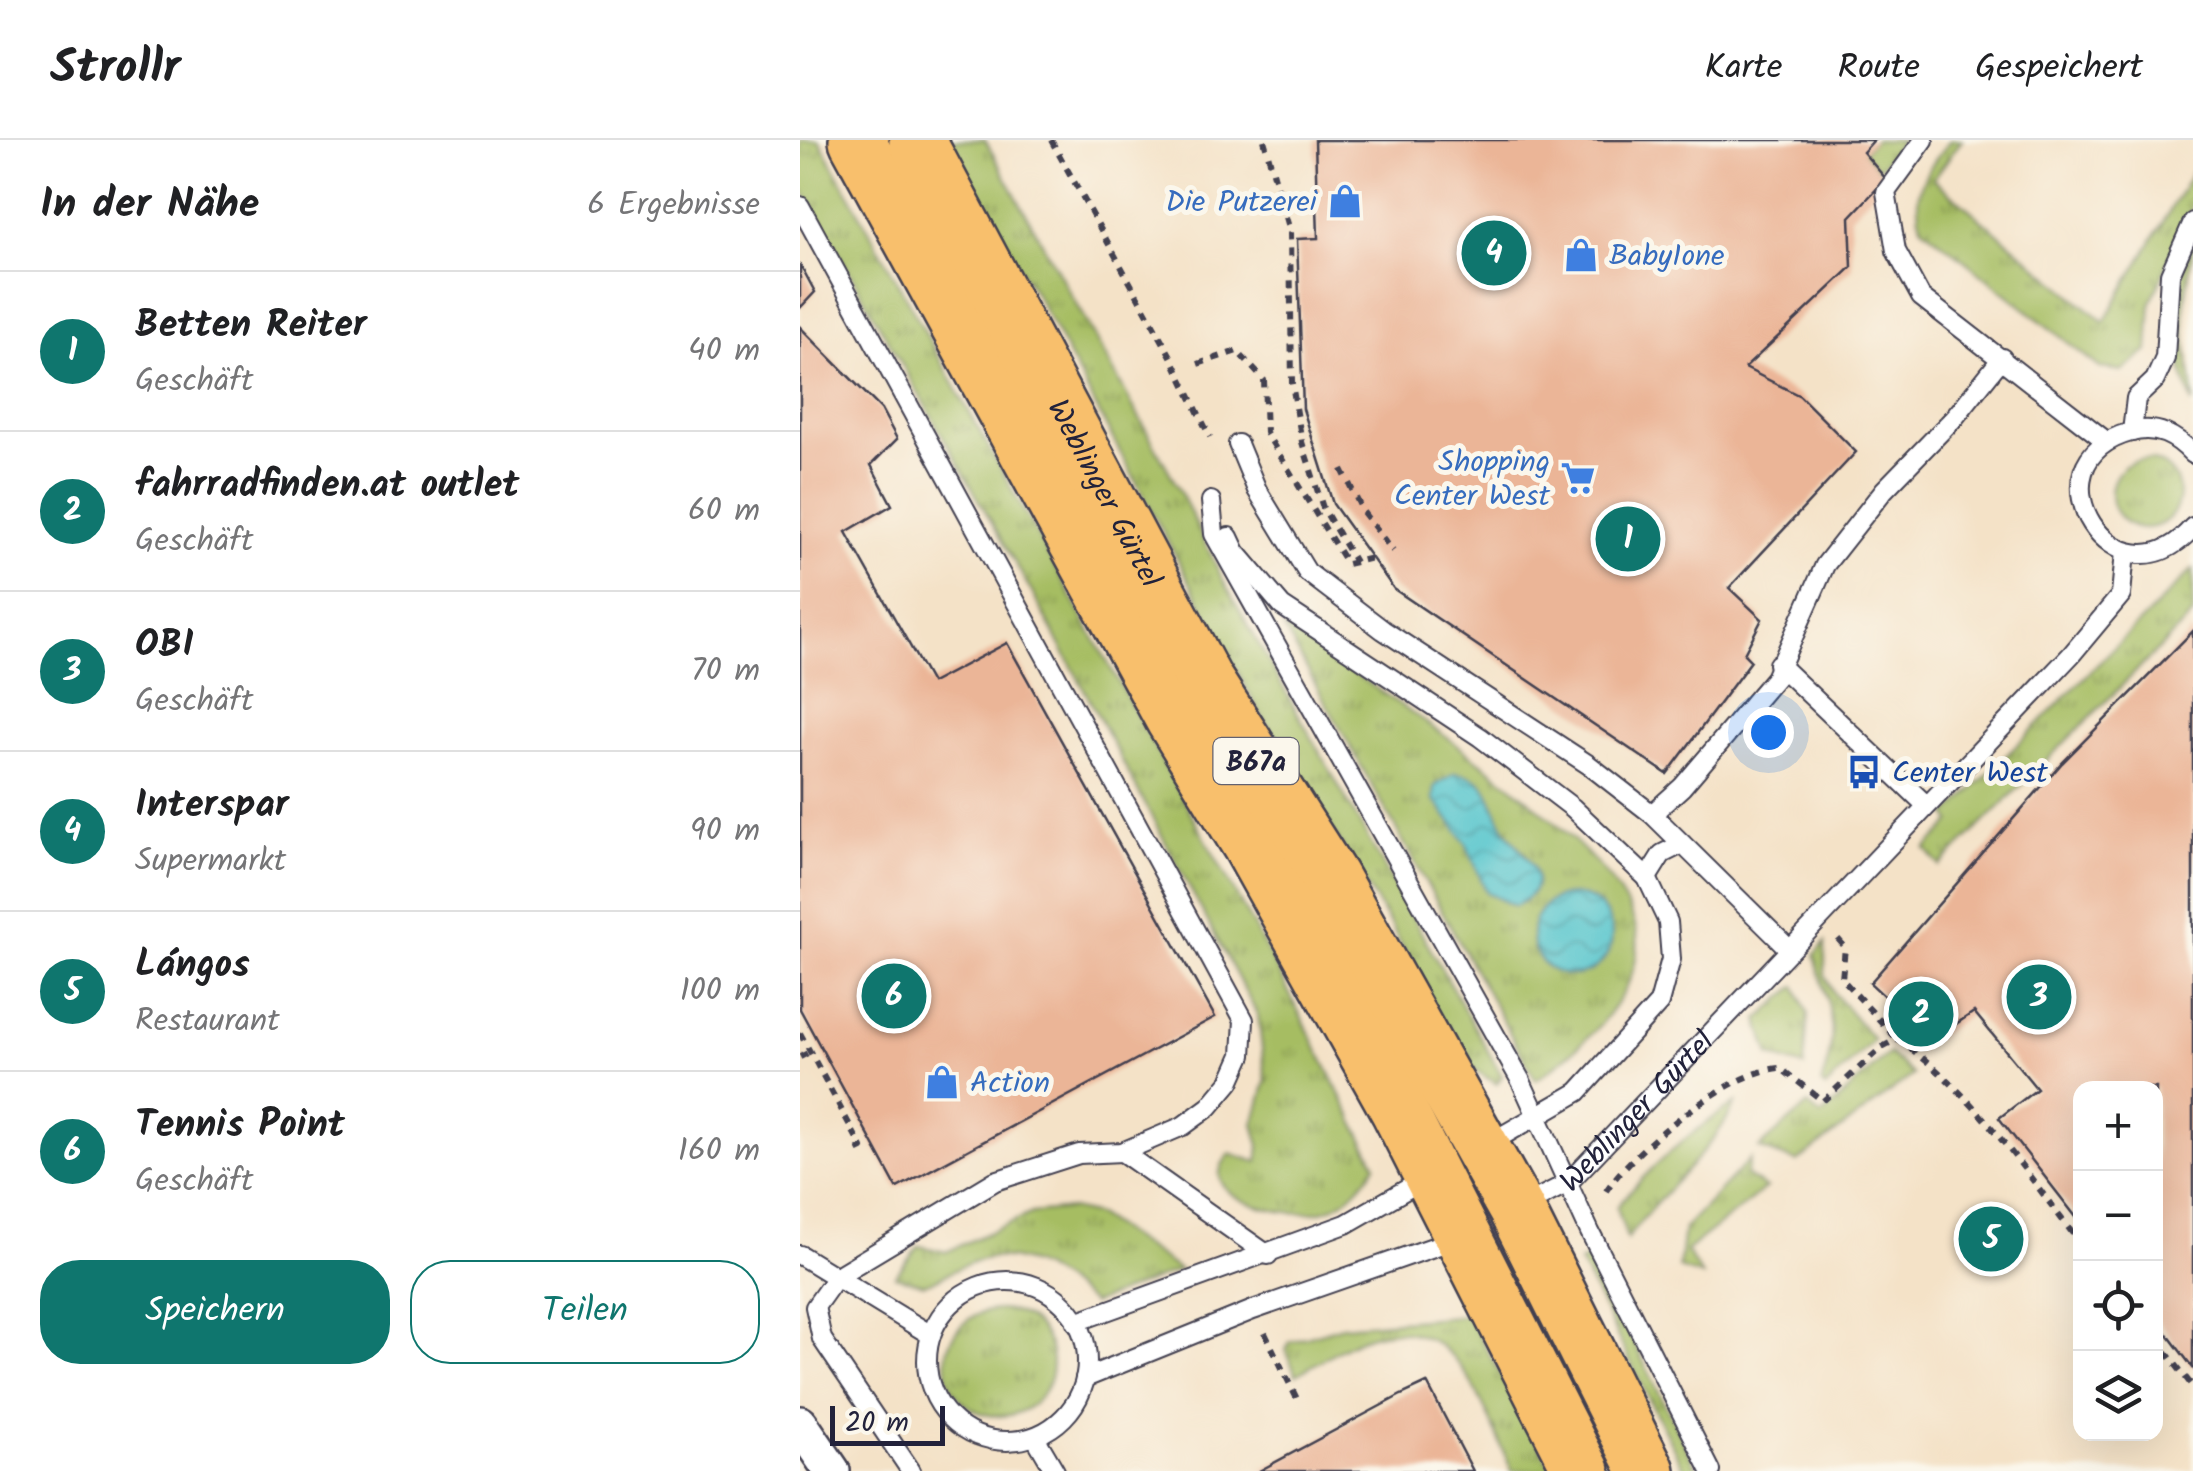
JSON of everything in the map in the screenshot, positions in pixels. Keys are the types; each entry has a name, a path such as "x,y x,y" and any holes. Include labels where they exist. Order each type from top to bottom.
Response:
{"main road":[{"name":"Weblinger Gürtel","path":"857,140 1174,720 1252,848 1432,1174 1582,1471"},
{"name":"Weblinger Gürtel","path":"917,140 1205,681 1330,878 1516,1209 1646,1471"},
{"path":"1432,1174 1481,1148"},
{"path":"1461,1237 1516,1209"}],"street":[{"path":"800,1424 832,1471"}],"lane":[{"path":"1924,140 1886,192 1896,250 1921,297 2106,441"},
{"path":"800,206 1244,1020 1242,1055 1230,1082 1209,1107 1183,1126 1122,1152 1079,1154 994,1181 837,1276 815,1307 822,1339 910,1471"},
{"path":"2132,432 2136,398 2154,380 2166,358 2170,274 2193,222"},
{"path":"1652,814 1682,787 1775,678 1825,566 1884,490 1955,417 2002,358"},
{"path":"2193,454 2167,433 2149,429 2132,432 2106,441 2088,462 2080,488 2085,516 2101,538 2125,552 2153,554 2180,543 2193,528"},
{"path":"1238,444 1257,490 1308,572 1384,630 1589,766 1652,814 1788,948"},
{"name":"Weblinger Gürtel","path":"1647,878 1573,808 1480,737 1282,606 1236,552 1212,501 1214,534 1251,605 1540,1117 1568,1182 1732,1013 1788,948 1996,736 2122,595 2125,552"},
{"path":"1778,664 1926,805"},
{"path":"1481,1148 1578,1092 1659,1003 1671,959 1668,922 1647,878 1662,854 1682,844"},
{"path":"1122,1152 1268,1255"},
{"path":"1076,1322 1346,1224 1432,1174"},
{"path":"1516,1209 1568,1182 1712,1471"},
{"path":"1085,1378 1271,1303 1461,1237"},
{"path":"800,1255 930,1335"},
{"path":"1013,1281 1049,1294 1076,1322 1084,1340 1085,1378 1076,1402 1058,1423 1034,1437 1009,1442 984,1438 960,1427 942,1408 930,1386 926,1360 930,1335 943,1312 962,1294 986,1284 1013,1281"},
{"path":"1034,1437 1055,1471"}],"path":[{"path":"1051,140 1172,358 1214,444"},
{"path":"1264,140 1290,231 1292,384 1302,442 1323,508 1355,562"},
{"path":"1198,364 1237,351 1264,380 1266,432 1347,564 1372,558"},
{"path":"1342,470 1363,512 1393,551"},
{"path":"1831,932 1846,947 1842,979 1897,1039 1928,1060 1990,1126 2073,1234"},
{"path":"800,1033 862,1148 856,1152"},
{"path":"1604,1199 1608,1188 1698,1103 1742,1079 1780,1068 1823,1101 1882,1047 1897,1039"},
{"path":"800,1057 810,1052"},
{"path":"1264,1332 1297,1399"},
{"path":"2163,1348 2193,1387"}],"green space":[{"path":"800,140 819,140 1276,967 1376,1165 1351,1195 1331,1208 1294,1213 1272,1210 1233,1195 1222,1184 1220,1170 1230,1154 1258,1162 1260,1146 1254,1124 1266,1081 1258,1016 1039,605 800,186"},
{"path":"945,140 985,140 1180,491 1225,584 1502,1076 1497,1084 1463,1062 1393,929 1257,708 1036,295 990,225"},
{"path":"1874,140 1902,140 1878,169 1863,152"},
{"path":"1950,140 1962,140 1933,179 2104,322 2193,171 2193,204 2151,302 2148,351 2123,371 2100,368 1921,226 1920,190"},
{"path":"2193,232 2184,311 2193,404 2181,362 2178,318 2182,275"},
{"path":"2145,460 2169,470 2179,494 2169,518 2145,528 2121,518 2111,494 2121,470"},
{"path":"2193,569 2193,615 1940,866 1926,849 1952,822 1947,815"},
{"path":"1283,626 1426,722 1538,807 1584,850 1619,892 1636,929 1632,975 1591,1035 1536,1080"},
{"path":"1825,943 1825,975 1833,992 1874,1040 1825,1088 1821,1084 1830,1048 1831,1019 1815,955"},
{"path":"1796,986 1808,1014 1804,1067 1770,1056 1758,1020"},
{"path":"1889,1053 1913,1075 1797,1162 1759,1148 1808,1105 1821,1116"},
{"path":"1736,1103 1713,1139 1627,1239 1617,1207 1672,1150"},
{"path":"1750,1159 1746,1175 1766,1188 1686,1251 1702,1276 1679,1268 1684,1228"},
{"path":"1071,1209 1097,1215 1179,1270 1092,1304 1042,1268 1014,1259 976,1261 924,1284 895,1276 919,1246 946,1252 1032,1213"},
{"path":"1591,1256 1698,1471 1685,1471 1580,1262"},
{"path":"999,1310 1019,1314 1036,1326 1048,1343 1052,1363 1048,1383 1036,1400 1019,1412 999,1416 979,1412 962,1400 950,1383 946,1363 950,1343 962,1326 979,1314"},
{"path":"1468,1315 1553,1471 1512,1471 1464,1372 1447,1352 1427,1338 1402,1331 1372,1335 1296,1375 1286,1350 1290,1342 1342,1326"}],"water":[{"path":"1455,773 1478,780 1484,786 1501,822 1534,870 1535,888 1515,906 1487,893 1466,843 1434,799 1435,786"},
{"path":"1564,895 1580,895 1601,906 1612,935 1601,964 1580,975 1564,975 1550,969 1538,957 1532,943 1532,927 1538,913 1550,901"}],"building":[{"name":"Shopping Center West","path":"1315,140 1874,140 1863,152 1886,179 1850,217 1852,267 1745,368 1800,396 1856,452 1729,588 1762,619 1744,654 1751,661 1667,774 1394,589 1333,504 1303,409 1297,239 1318,238"},
{"path":"800,264 815,292 800,308"},
{"path":"800,327 881,409 897,439 871,465 892,505 846,532 931,683 1007,643 1215,1017 897,1188 800,1009"},
{"path":"2193,631 2193,1368 2163,1328 2163,1081 2073,1081 2073,1213 1999,1118 2037,1089 1974,1012 1932,1040 1870,983 2062,763"},
{"path":"1427,1383 1473,1471 1259,1471 1401,1395"}],"place":[{"name":"Die Putzerei","path":"1345,201"},
{"name":"Interspar","path":"1494,253"},
{"name":"Baby1one","path":"1581,255"},
{"name":"Shopping Center West","path":"1578,478"},
{"name":"Betten Reiter","path":"1628,539"},
{"name":"Center West","path":"1864,772"},
{"name":"Tennis Point","path":"894,996"},
{"name":"OBI","path":"2039,997"},
{"name":"fahrradfinden.at outlet","path":"1921,1014"},
{"name":"Action","path":"942,1082"},
{"name":"Lángos","path":"1991,1239"}]}
